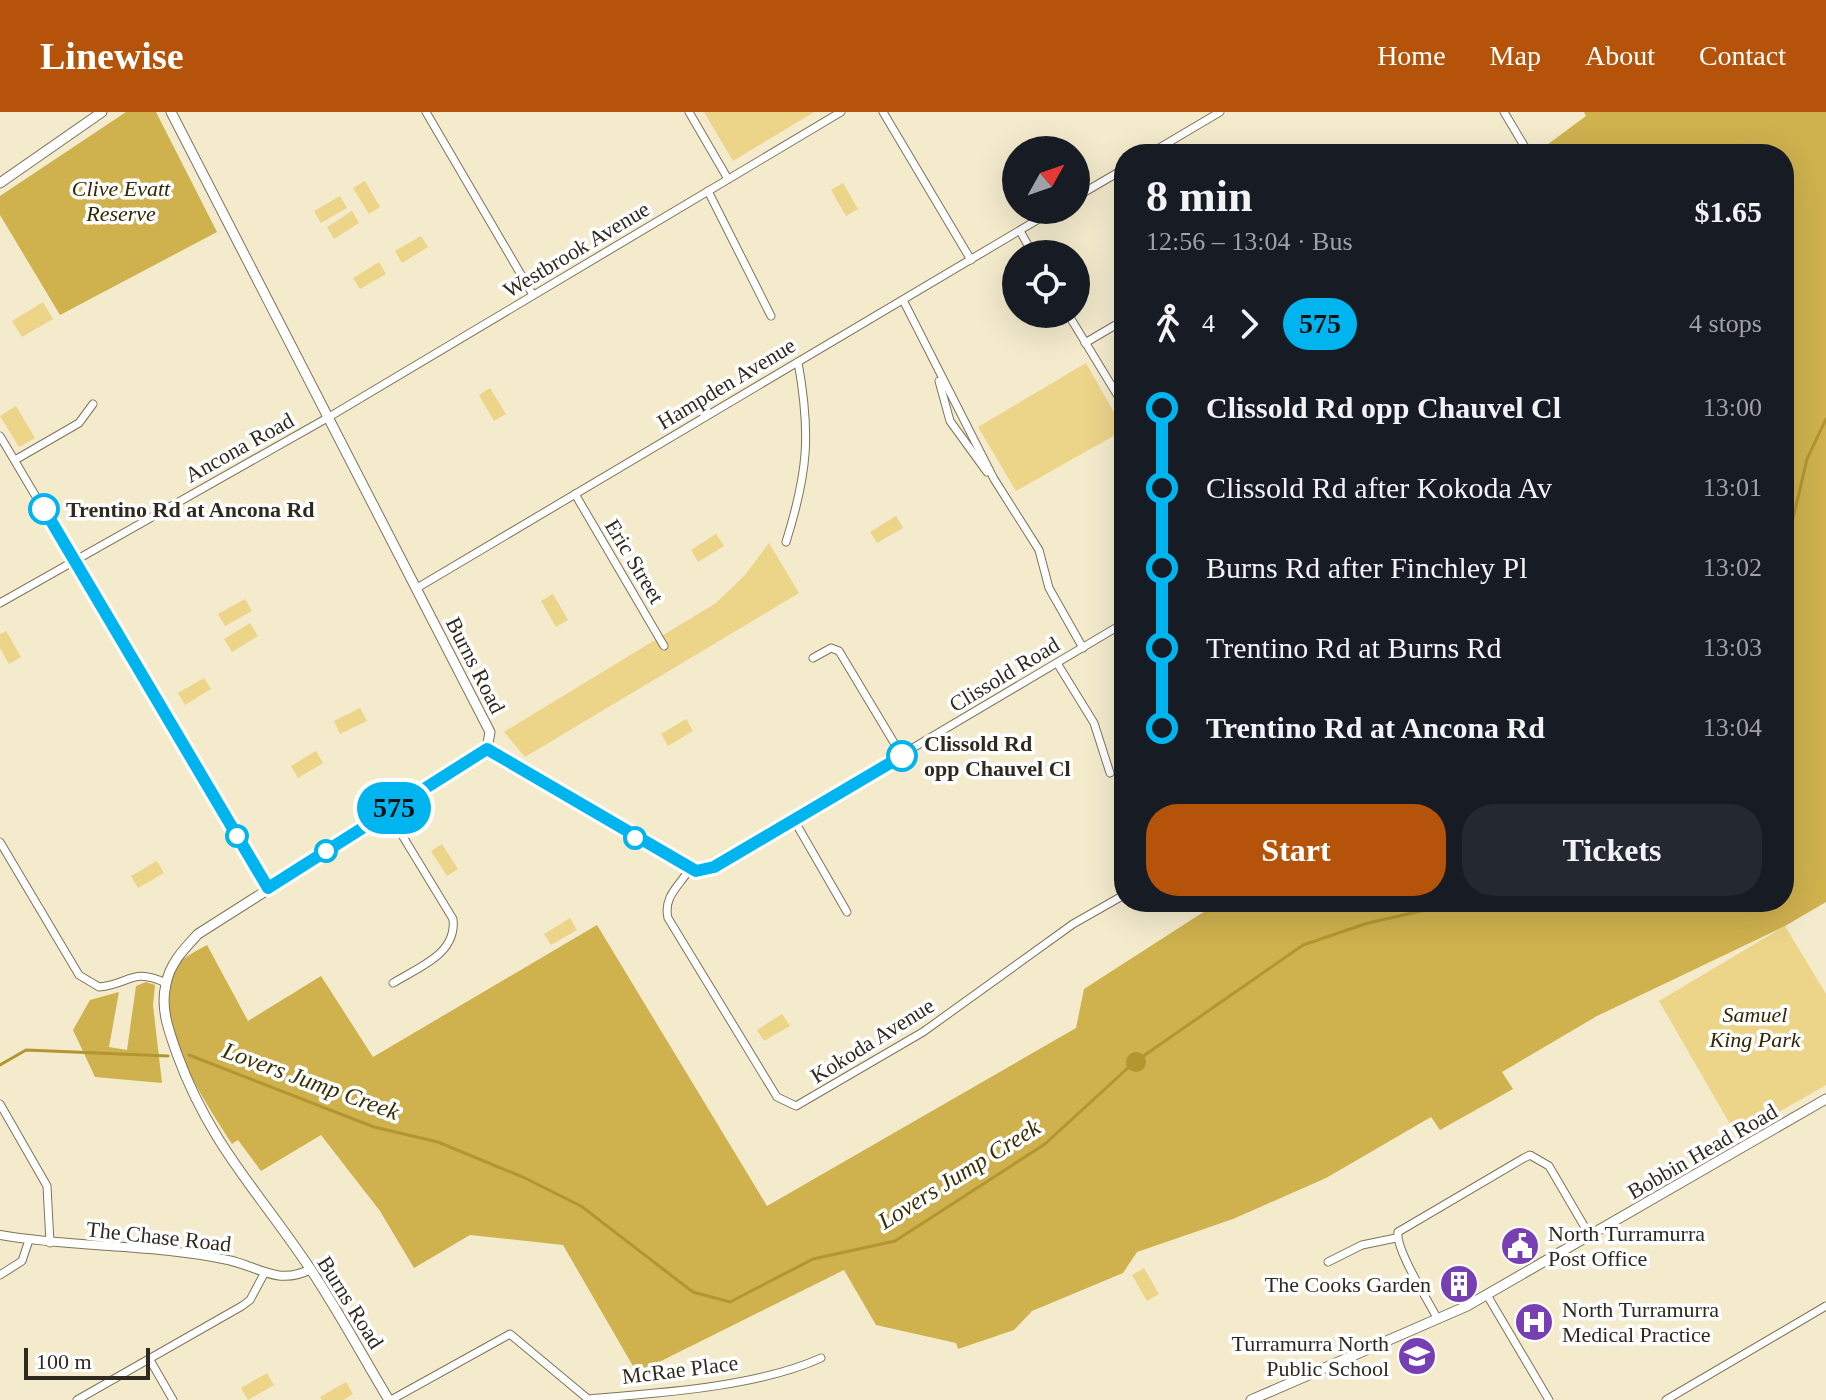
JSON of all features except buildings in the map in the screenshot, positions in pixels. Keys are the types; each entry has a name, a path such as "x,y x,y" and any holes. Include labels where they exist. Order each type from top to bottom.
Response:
{"main road":[{"path":"0,183 102,112"},
{"name":"Burns Road","path":"171,112 490,732 487,749 198,934 178,956 166,983 163,1001 167,1027 205,1120 222,1149 311,1269 390,1400"},
{"name":"Bobbin Head Road","path":"1251,1400 1487,1295 1826,1099"}],"street":[{"path":"426,112 533,295"},
{"path":"689,112 728,179"},
{"name":"Westbrook Avenue","path":"329,417 841,112"},
{"path":"883,112 971,260"},
{"path":"1166,144 1220,112"},
{"path":"1504,112 1523,144"},
{"path":"1090,189 1114,175"},
{"path":"708,191 771,316"},
{"name":"Hampden Avenue","path":"417,588 1031,224"},
{"path":"1020,231 1025,240"},
{"path":"903,300 933,360 950,421 973,457 994,479 1039,550 1049,588 1083,648"},
{"path":"1085,343 1114,326"},
{"path":"1076,328 1114,390"},
{"path":"786,542 805,470 809,436 798,362"},
{"path":"15,460 79,423 93,404"},
{"name":"Ancona Road","path":"0,603 329,417"},
{"path":"0,436 268,888"},
{"name":"Eric Street","path":"575,494 664,646"},
{"name":"Clissold Road","path":"689,870 714,867 1114,629"},
{"path":"813,658 831,648 839,651 902,756"},
{"path":"1057,663 1094,723 1110,773"},
{"path":"487,749 689,870"},
{"path":"388,812 453,919 454,928 446,950 393,983"},
{"path":"794,820 847,912"},
{"path":"0,842 79,975 99,987 134,974 145,974 166,983"},
{"name":"Kokoda Avenue","path":"689,870 672,892 667,904 668,918 777,1097 796,1106 923,1032 1073,924 1114,901"},
{"path":"0,1104 47,1186 50,1243"},
{"path":"1437,1318 1396,1238 1398,1232 1530,1155 1549,1166 1590,1236"},
{"name":"The Chase Road","path":"0,1235 50,1243 224,1259 287,1278 311,1269"},
{"path":"1328,1262 1362,1245 1396,1238"},
{"path":"0,1275 22,1261 29,1240"},
{"path":"77,1400 242,1306 250,1300 265,1272"},
{"path":"1487,1295 1549,1400"},
{"path":"1666,1400 1826,1306"},
{"name":"McRae Place","path":"390,1400 510,1334 588,1399 760,1378 794,1370 821,1358"},
{"path":"150,1360 173,1400"}],"green space":[{"name":"Clive Evatt Reserve","path":"126,112 156,112 217,232 60,315 0,215 0,196"},
{"path":"704,112 814,112 733,161"},
{"path":"1584,112 1826,112 1826,902 1785,926 1597,1016 1502,1072 1513,1089 1440,1130 1431,1117 1326,1178 1233,1219 1137,1252 1123,1273 1032,1311 1014,1330 958,1349 956,1343 876,1325 844,1270 637,1373 563,1245 470,1235 414,1268 380,1211 321,1135 261,1171 238,1140 232,1144 185,1064 169,1018 167,996 173,971 186,958 207,945 248,1021 321,976 373,1057 597,925 767,1206 1076,1028 1084,989 1203,912 1794,912 1794,144 1548,144 1586,116"},
{"path":"365,181 380,207 369,214 353,188"},
{"path":"843,183 858,209 846,216 831,190"},
{"path":"340,196 347,208 321,223 314,211"},
{"path":"352,211 359,223 334,239 327,227"},
{"path":"421,236 428,247 402,263 395,251"},
{"path":"379,262 386,274 360,289 353,278"},
{"path":"43,302 53,319 22,337 12,321"},
{"path":"1086,363 1114,412 1114,436 1016,491 978,427"},
{"path":"490,388 506,414 494,421 479,395"},
{"path":"16,406 35,438 19,447 0,416"},
{"path":"896,516 903,528 877,543 870,532"},
{"path":"716,534 724,546 698,562 691,550"},
{"path":"769,543 799,593 525,757 504,732 716,603 745,575"},
{"path":"553,594 568,620 556,627 541,601"},
{"path":"245,599 252,611 225,626 218,614"},
{"path":"250,623 258,636 232,652 224,639"},
{"path":"6,631 21,657 9,664 0,648 0,634"},
{"path":"204,678 211,689 185,705 178,693"},
{"path":"360,708 367,721 340,734 334,721"},
{"path":"686,719 693,731 668,746 661,734"},
{"path":"316,751 323,763 298,778 291,766"},
{"path":"442,844 458,869 447,876 431,851"},
{"path":"157,861 164,873 138,888 131,876"},
{"path":"570,918 577,930 551,945 544,934"},
{"name":"Samuel King Park","path":"1785,926 1826,994 1826,1085 1737,1136 1659,1001"},
{"path":"146,982 155,985 153,1005 162,1083 95,1077 73,1030 90,1000 119,992 109,1047 127,1050 136,986"},
{"path":"782,1014 790,1026 764,1041 757,1030"},
{"path":"1144,1268 1159,1294 1147,1301 1132,1275"},
{"path":"267,1373 274,1385 248,1400 241,1388"},
{"path":"346,1382 353,1394 343,1400 322,1400 320,1397"}],"shaded area":[{"path":"1136,1052 1143,1055 1146,1062 1143,1069 1136,1072 1129,1069 1126,1062 1129,1055"}],"waterway":[{"name":"Lovers Jump Creek","path":"1794,514 1807,459 1826,419"},
{"name":"Lovers Jump Creek","path":"1142,1057 1303,945 1368,923 1417,912"},
{"name":"Lovers Jump Creek","path":"0,1065 26,1050 168,1056"},
{"name":"Lovers Jump Creek","path":"189,1055 374,1127 438,1142 525,1178 581,1206 693,1292 730,1302 813,1259 895,1241 1045,1144 1130,1066"}],"bus line":[{"name":"575","path":"44,509 268,888 487,749 689,870 696,871 714,867 902,756"}],"place":[{"name":"Trentino Rd at Ancona Rd","path":"44,509"},
{"name":"Clissold Rd opp Chauvel Cl","path":"902,756"},
{"name":"North Turramurra Post Office","path":"1520,1246"},
{"name":"The Cooks Garden","path":"1459,1284"},
{"name":"North Turramurra Medical Practice","path":"1534,1322"},
{"name":"Turramurra North Public School","path":"1417,1356"}]}
